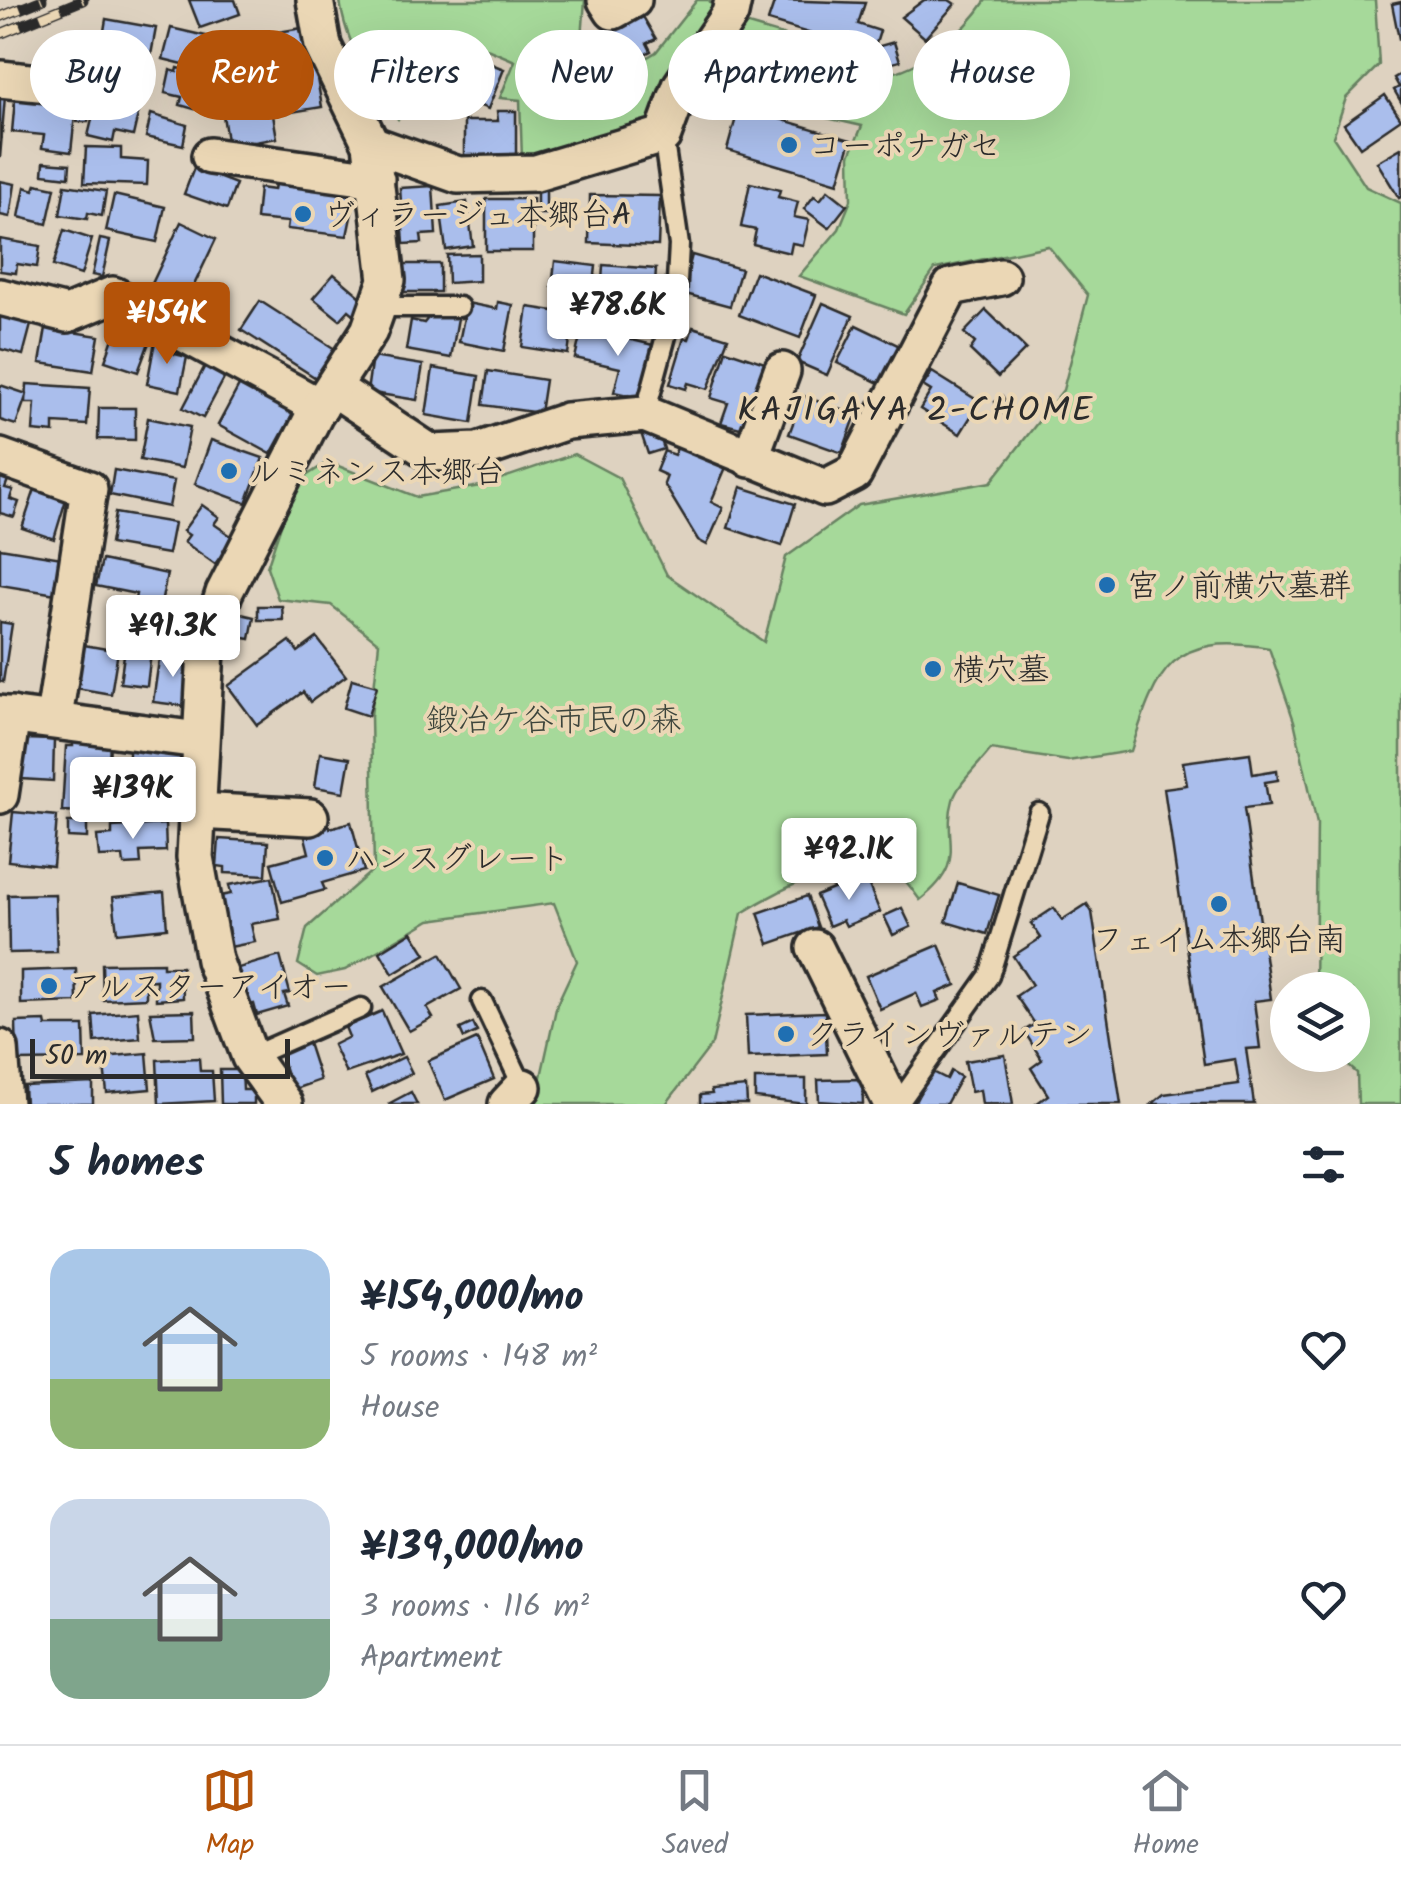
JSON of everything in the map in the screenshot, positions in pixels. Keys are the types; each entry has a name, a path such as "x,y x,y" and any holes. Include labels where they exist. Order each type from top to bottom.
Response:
{"street":[{"path":"284,1104 250,1057 214,960 195,857 206,649 224,592 327,398 380,308 387,280 374,162 323,46 316,0"},
{"path":"606,0 612,11 633,0"},
{"path":"210,156 374,162 458,175 536,173 663,134 681,86 730,14 732,0"},
{"path":"0,80 30,83"},
{"path":"0,297 67,314 113,295 431,453 478,452 566,421 645,414 825,488 854,473 951,287 1002,278"},
{"path":"750,459 782,371"},
{"path":"0,458 89,489 54,718"},
{"path":"0,795 6,715 54,718 199,740"},
{"path":"197,811 310,818"},
{"path":"815,948 895,1104"},
{"path":"0,1052 4,1104"}],"lane":[{"path":"645,414 676,299 679,245 663,134"},
{"path":"380,308 459,308"},
{"path":"895,1104 989,976 1039,813"},
{"path":"482,1001 515,1096"},
{"path":"250,1057 361,1008"}],"green space":[{"path":"340,0 585,0 583,30 515,30 515,61 495,52 495,30 347,30"},
{"path":"697,0 709,0 715,12 705,30 673,30"},
{"name":"鍛冶ケ谷市民の森","path":"986,0 1375,0 1379,65 1346,98 1333,137 1366,187 1401,203 1401,1104 1358,1104 1356,1072 1370,1072 1370,972 1315,972 1317,824 1294,721 1269,648 1210,646 1173,662 1150,698 1131,751 1068,761 991,749 953,800 949,862 945,874 920,900 893,870 857,865 815,876 742,913 712,1044 666,1104 535,1104 557,1004 577,961 554,903 430,920 345,970 317,976 298,964 307,928 374,869 371,716 379,643 331,605 278,599 267,567 295,483 328,462 417,497 480,486 574,454 619,478 667,575 764,642 786,557 859,505 991,482 1063,390 1088,295 1048,246 935,269 904,314 799,276 839,229 851,200 850,155 862,126 836,120 893,120 893,73 913,65 913,120 1070,120 1070,30 961,30"},
{"name":"鍛冶ケ谷市民の森","path":"738,22 765,30 733,30"},
{"path":"668,37 668,96 653,123 522,159 521,120 648,120 648,57"},
{"path":"515,61 515,100 500,98"}],"building":[{"path":"189,0 235,0 240,14 200,28"},
{"path":"775,0 865,3 858,24 877,30 798,30 768,21"},
{"path":"924,0 949,0 955,4 932,30 916,30 901,17"},
{"path":"1401,2 1401,39 1399,39 1392,4"},
{"path":"641,13 656,39 648,43 648,30 609,30"},
{"path":"106,19 156,28 156,30 104,30"},
{"path":"171,28 180,30 176,30 176,62 163,59"},
{"path":"893,42 900,61 893,63"},
{"path":"314,61 322,107 314,108"},
{"path":"495,65 504,69 495,92"},
{"path":"170,70 176,72 176,96 165,93"},
{"path":"1401,74 1401,102 1394,90 1399,87 1394,78"},
{"path":"1385,95 1401,119 1360,147 1344,124"},
{"path":"0,96 5,96 0,158"},
{"path":"15,99 30,101 30,120 74,120 71,152 42,148 44,135 12,132"},
{"path":"497,111 515,111 516,160 464,161 464,121 498,121"},
{"path":"156,116 187,125 183,145 146,137 150,120 156,120"},
{"path":"92,120 137,120 133,136 115,132 113,142 88,136"},
{"path":"224,120 274,120 277,138 228,147"},
{"name":"コーポナガセ","path":"735,120 783,120 851,140 838,183 727,150"},
{"path":"86,147 121,148 121,159 148,161 147,185 84,183"},
{"path":"1401,148 1401,197 1399,198 1377,162"},
{"path":"44,162 70,164 69,177 43,174"},
{"path":"194,168 236,184 227,209 184,194"},
{"path":"0,181 15,184 10,217 0,215"},
{"path":"750,183 780,190 778,197 798,202 794,217 809,220 803,245 792,243 790,253 753,244 756,230 741,227"},
{"path":"36,184 55,188 47,224 19,217 25,187 34,190"},
{"name":"ヴィラージュ本郷台A","path":"275,184 356,193 347,236 287,229 288,222 256,219 259,188 274,190"},
{"path":"65,185 106,191 102,216 88,213 87,219 60,215"},
{"path":"433,186 436,234 421,235 422,243 404,244 400,188"},
{"path":"537,189 546,189 546,214 537,214"},
{"path":"828,190 847,205 829,228 804,209 814,196 820,200"},
{"path":"114,195 165,207 157,242 106,231"},
{"path":"590,195 660,196 658,246 589,243"},
{"path":"486,199 533,199 533,251 486,251"},
{"path":"467,202 473,246 446,250 440,206"},
{"path":"181,222 216,239 185,304 150,288"},
{"path":"64,230 92,239 81,275 53,266"},
{"path":"0,239 40,246 37,267 17,264 16,273 0,271"},
{"path":"100,239 110,241 102,277 92,275"},
{"path":"479,254 479,281 448,283 447,255"},
{"path":"692,255 741,269 730,306 682,293"},
{"path":"555,261 596,266 592,303 576,302 578,290 552,287"},
{"path":"398,264 440,264 440,292 398,292"},
{"path":"603,265 656,269 654,302 601,299"},
{"path":"755,272 816,295 800,338 739,315"},
{"path":"334,274 367,302 356,316 349,310 340,320 313,298"},
{"path":"260,301 335,349 316,378 241,330"},
{"path":"498,302 513,305 504,351 459,342 467,303 497,309"},
{"path":"823,303 853,316 827,375 797,362"},
{"path":"528,307 574,314 568,354 522,347"},
{"path":"986,310 1026,349 998,377 970,350 975,343 964,333"},
{"path":"0,312 32,321 23,355 0,349"},
{"path":"432,313 458,318 451,358 406,350 411,320 424,323"},
{"path":"120,318 135,323 131,333 150,340 138,372 105,361"},
{"path":"856,325 900,346 881,384 837,363"},
{"path":"693,327 728,338 708,389 688,383 686,389 670,384 684,338 689,339"},
{"path":"46,328 99,336 93,371 40,363"},
{"path":"582,328 653,345 641,398 614,392 620,368 575,358"},
{"path":"155,341 177,346 175,354 187,357 180,391 147,384"},
{"path":"726,350 765,363 744,429 721,423 728,403 711,398"},
{"path":"372,357 423,365 417,400 367,392"},
{"path":"206,364 226,375 203,418 183,408"},
{"path":"433,368 479,376 472,423 426,415"},
{"path":"488,371 545,380 540,413 483,405"},
{"path":"932,372 980,402 960,434 920,409 931,391 923,386"},
{"path":"27,384 90,388 87,425 54,423 54,433 33,431 35,403 26,403"},
{"path":"240,384 294,412 271,454 218,425"},
{"path":"0,385 27,394 16,425 0,420"},
{"path":"803,396 856,415 842,453 789,434"},
{"path":"1002,396 1011,408 1004,414 995,402"},
{"path":"99,408 135,408 135,440 98,439"},
{"path":"148,418 190,427 182,468 140,460"},
{"path":"657,427 664,449 648,454 641,433"},
{"name":"ルミネンス本郷台","path":"211,440 263,458 246,503 195,484"},
{"path":"679,444 727,465 711,502 723,508 707,545 698,540 664,484 667,476 656,471 664,451 674,455"},
{"path":"114,470 174,481 169,507 110,495"},
{"path":"0,477 8,480 5,488 13,490 10,499 19,502 14,517 0,513"},
{"path":"36,486 67,496 54,539 22,528"},
{"path":"741,487 795,504 782,546 728,528"},
{"path":"202,505 219,517 214,524 234,538 215,564 184,542 189,535 183,531"},
{"path":"115,513 174,523 168,554 110,544"},
{"path":"0,548 62,558 56,594 0,585"},
{"path":"102,560 167,574 160,609 134,604 136,594 96,586"},
{"path":"258,606 282,606 283,620 258,620"},
{"path":"123,611 159,615 156,637 111,636 113,617 122,618"},
{"path":"237,613 254,617 250,639 232,636"},
{"path":"0,622 12,624 3,682 0,681"},
{"path":"317,638 346,676 310,702 303,692 257,725 228,686 290,641 298,652"},
{"path":"84,645 118,651 111,694 76,688"},
{"path":"125,648 151,652 147,686 120,683"},
{"path":"160,653 193,658 186,706 153,702"},
{"path":"352,679 377,686 368,716 344,708"},
{"path":"23,739 54,740 53,781 21,779"},
{"path":"73,740 110,741 107,813 62,811 66,746 73,746"},
{"path":"130,742 182,747 178,783 150,780 147,801 125,799"},
{"path":"320,753 350,758 344,792 315,787"},
{"name":"フェイム本郷台南","path":"1250,753 1253,774 1277,770 1278,780 1265,782 1269,805 1244,808 1270,992 1270,999 1254,1001 1260,1048 1246,1049 1254,1104 1152,1104 1164,1094 1239,1084 1235,1059 1204,1064 1164,788 1187,785 1183,762"},
{"path":"123,804 133,804 133,813 123,814"},
{"path":"13,812 57,816 53,866 8,861"},
{"path":"68,822 87,822 87,838 68,837"},
{"name":"ハンスグレート","path":"328,822 330,828 351,822 364,871 322,883 325,890 282,902 271,863 309,853 305,837 320,833 317,824"},
{"path":"165,824 166,851 140,852 141,864 124,865 123,856 99,857 97,836 112,835 112,827"},
{"path":"219,839 268,842 266,875 225,873 225,867 217,866"},
{"path":"865,876 880,912 846,926 843,920 829,926 816,896"},
{"path":"272,877 280,919 251,924 255,942 230,947 220,896 231,894 229,885"},
{"path":"958,883 999,895 987,934 946,922"},
{"path":"164,892 167,928 117,933 113,897"},
{"path":"55,894 57,952 9,953 8,895"},
{"path":"807,896 818,927 769,944 758,913"},
{"name":"フェイム本郷台南","path":"1087,904 1092,912 1121,1104 1036,1104 1048,1095 1031,1068 1042,1060 1024,1031 1035,1024 1016,996 1032,985 1013,956 1041,938 1031,923 1054,908 1062,920"},
{"path":"902,908 911,927 893,935 884,916"},
{"path":"412,932 426,954 393,974 380,952"},
{"path":"939,945 956,985 937,993 940,1000 922,1007 916,993 880,1009 866,976"},
{"path":"441,954 461,989 427,1008 433,1018 409,1031 383,987"},
{"path":"280,956 290,993 284,994 288,1006 257,1015 254,1004 249,1005 238,968"},
{"path":"163,963 163,967 182,967 183,998 156,1000 156,980 146,981 146,998 103,1000 102,964"},
{"name":"アルスターアイオー","path":"76,969 77,1002 21,1004 21,971"},
{"path":"138,1011 140,1038 95,1042 93,1015"},
{"path":"194,1011 195,1037 155,1038 150,1012"},
{"path":"382,1011 401,1054 346,1073 333,1045 349,1037 345,1027"},
{"name":"クラインヴァルテン","path":"825,1012 827,1054 748,1057 746,1015"},
{"path":"45,1021 46,1026 84,1026 85,1060 17,1061 16,1022"},
{"path":"473,1023 477,1032 464,1038 460,1029"},
{"path":"477,1039 494,1079 445,1100 428,1061"},
{"path":"308,1043 320,1080 292,1090 280,1053"},
{"path":"147,1053 150,1089 107,1093 103,1057"},
{"path":"1005,1055 1013,1104 982,1104 980,1090 971,1092 965,1061"},
{"path":"404,1057 412,1073 372,1092 365,1076"},
{"path":"199,1058 200,1071 212,1071 214,1101 159,1104 157,1060"},
{"path":"220,1070 242,1070 243,1090 254,1090 254,1104 221,1104"},
{"path":"931,1071 947,1079 951,1071 961,1077 946,1104 914,1104"},
{"path":"755,1079 806,1079 806,1104 755,1098"},
{"path":"862,1079 863,1104 819,1101 818,1080"},
{"path":"93,1083 93,1104 25,1104 24,1086"},
{"path":"746,1087 747,1104 700,1104 700,1095 712,1094 711,1090"},
{"path":"411,1092 417,1104 388,1104"}],"railway":[{"path":"0,17 42,0"},
{"path":"0,34 83,0"}],"place":[{"name":"コーポナガセ","path":"789,145"},
{"name":"ヴィラージュ本郷台A","path":"303,214"},
{"name":"ルミネンス本郷台","path":"229,471"},
{"name":"宮ノ前横穴墓群","path":"1107,585"},
{"name":"横穴墓","path":"933,669"},
{"name":"ハンスグレート","path":"325,858"},
{"name":"フェイム本郷台南","path":"1219,904"},
{"name":"アルスターアイオー","path":"49,986"},
{"name":"クラインヴァルテン","path":"786,1034"}],"district":[{"name":"KAJIGAYA 2-CHOME","path":"916,409"}]}
